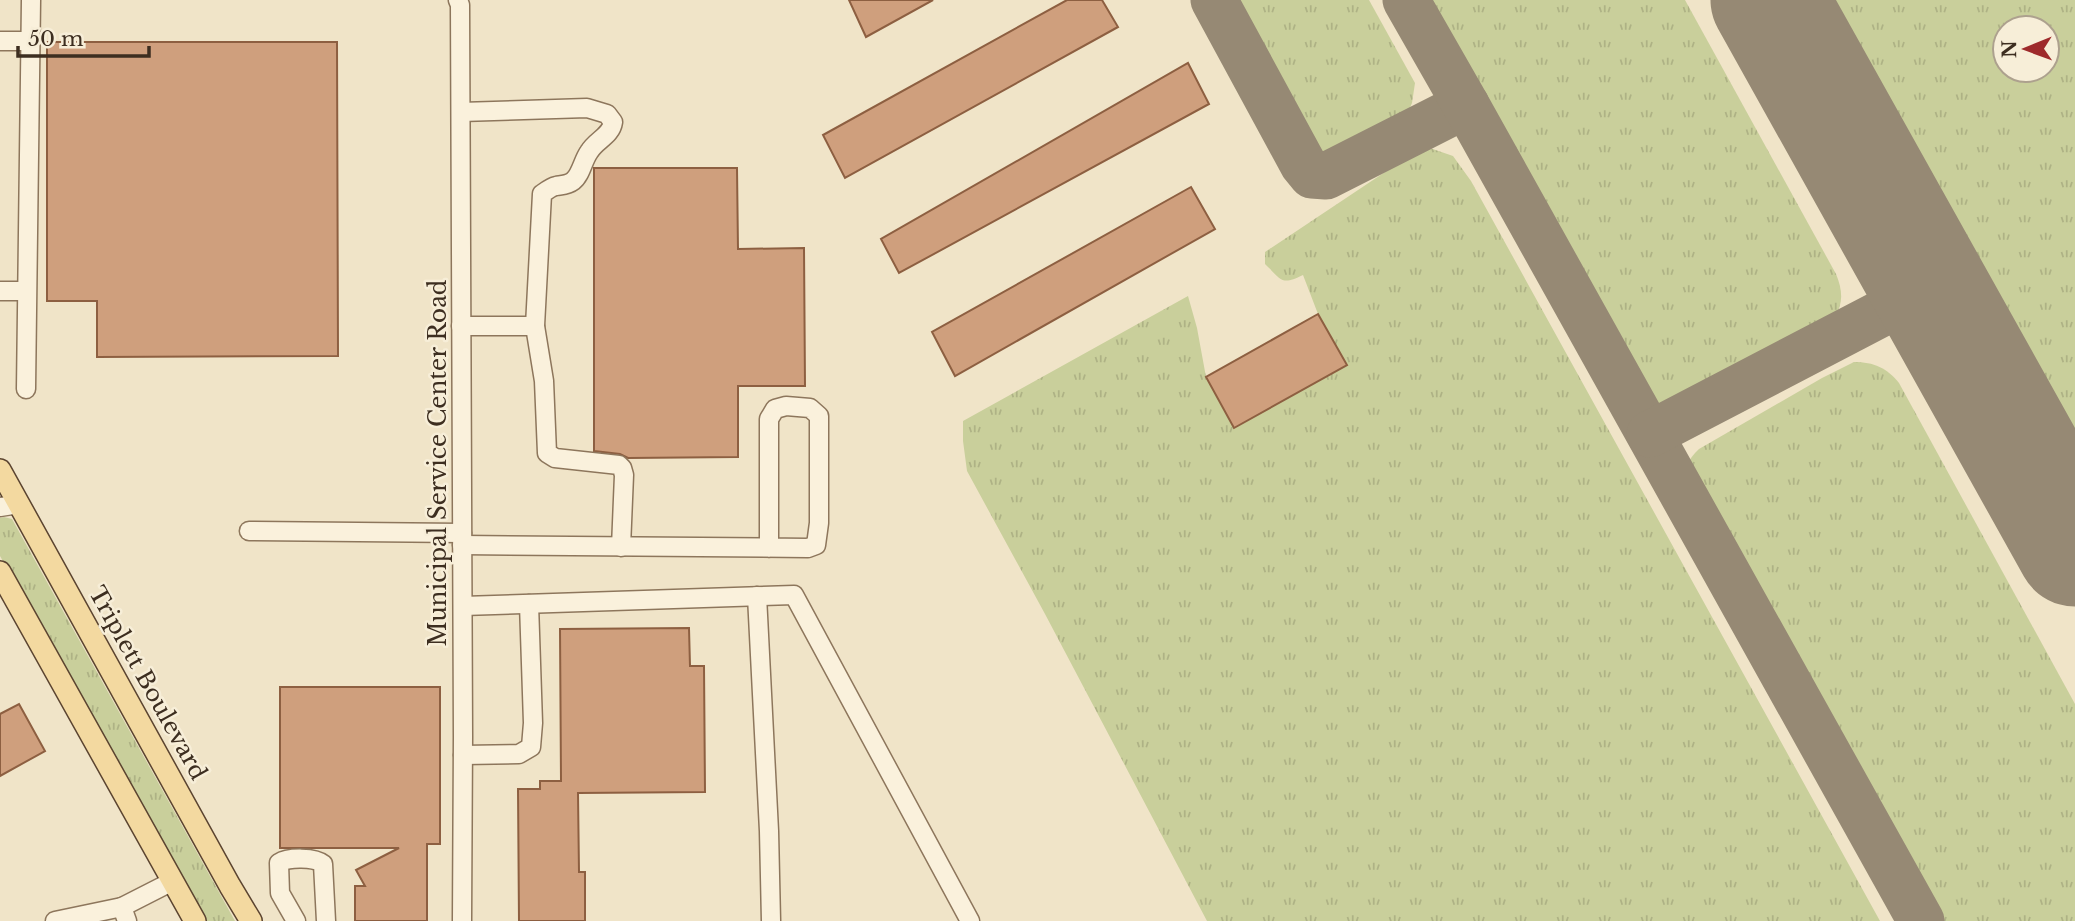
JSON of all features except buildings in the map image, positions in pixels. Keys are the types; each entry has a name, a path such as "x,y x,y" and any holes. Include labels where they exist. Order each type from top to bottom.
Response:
{"main road":[{"name":"Triplett Boulevard","path":"0,470 9,505 251,921"},
{"path":"0,572 195,921"}],"street":[{"path":"26,389 31,0"},
{"name":"Municipal Service Center Road","path":"461,2 462,921"},
{"path":"0,41 30,41"},
{"path":"461,112 587,108 607,114 613,122 612,128 587,154 576,178 565,185 553,186 542,194 535,326 544,381 547,453 555,458 618,465 622,468 621,547"},
{"path":"0,291 26,291"},
{"path":"461,327 535,326"},
{"path":"249,531 621,547 769,548 808,548 816,545 819,523 819,416 810,408 786,406 775,409 769,419 769,548"},
{"path":"463,606 794,595 970,921"},
{"path":"757,596 771,921"},
{"path":"463,755 519,754 531,747 533,723 529,604"},
{"path":"296,921 280,893 279,863 284,860 317,860 323,864 326,921"},
{"path":"55,921 124,914 173,881"}],"green space":[{"path":"1223,0 1369,0 1415,83 1412,103 1403,124 1338,160 1315,155 1297,135"},
{"path":"1414,0 1685,0 1836,274 1841,299 1833,319 1819,330 1675,409 1656,409 1645,404 1631,390"},
{"path":"1824,0 2075,0 2075,450"},
{"path":"1424,146 1453,156 1471,181 1880,921 1207,921 967,471 963,421 1188,296 1206,377 1234,427 1346,365 1318,314 1303,275 1282,280 1265,264 1265,252"},
{"path":"1854,362 1880,367 1899,383 2075,704 2075,921 1924,921 1685,488 1687,466 1699,449"},
{"path":"0,518 12,519 235,921 205,921 0,556"}],"taxiway":[{"path":"1214,0 1303,164 1312,175 1326,176 1466,105"},
{"path":"1406,0 1921,921"},
{"path":"1650,434 1930,288"}],"runway":[{"path":"1769,0 2075,548"}]}
